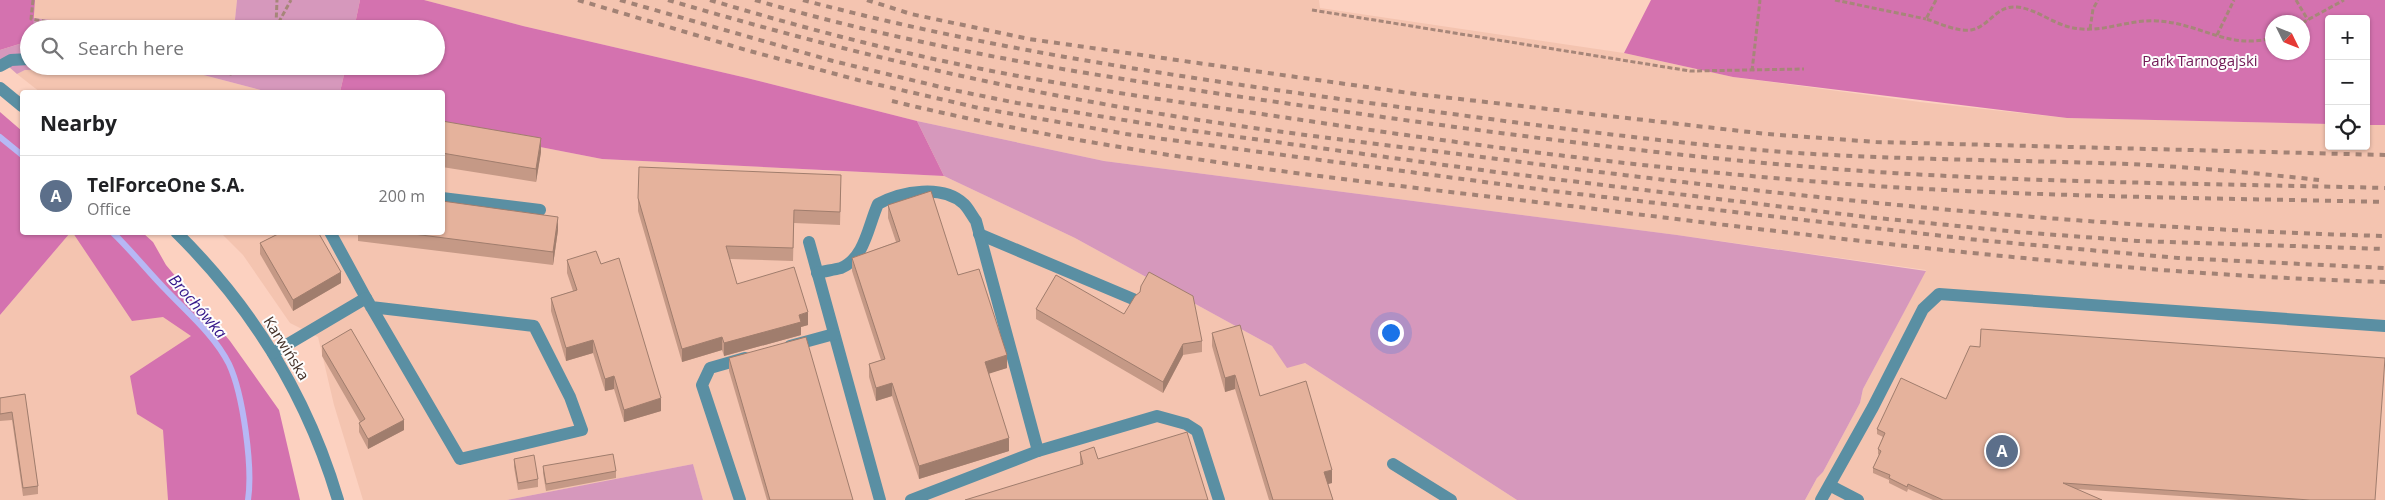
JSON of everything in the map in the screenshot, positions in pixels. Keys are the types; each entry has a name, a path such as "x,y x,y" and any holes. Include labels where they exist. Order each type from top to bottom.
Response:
{"street":[{"path":"0,66 11,60 20,60"},
{"path":"0,88 20,104"},
{"path":"817,273 840,268 854,260 862,247 878,204 892,196 932,192 950,195 965,205 976,221 1038,451"},
{"path":"445,198 540,210"},
{"path":"979,234 1133,300"},
{"name":"Karwińska","path":"179,235 225,286 273,353 293,387 313,428 338,500"},
{"path":"273,353 369,302 534,326 570,397 582,430 460,458 369,302 332,235"},
{"path":"809,242 880,500"},
{"path":"1821,500 1831,486 1923,309 1939,294 2385,326"},
{"path":"777,349 834,334"},
{"path":"740,500 702,386 710,368 758,354"},
{"path":"911,500 1038,451 1157,416 1186,424 1197,431 1219,500"},
{"path":"1394,464 1451,500"},
{"path":"1831,486 1858,500"}],"path":[{"path":"33,0 31,19 37,20"},
{"path":"276,20 278,0"},
{"path":"279,20 291,0"},
{"path":"1752,72 1760,0"},
{"path":"1835,0 1970,30 1980,26 2001,9 2016,7 2028,10 2063,26 2090,28 2156,20 2172,22 2229,40 2246,42 2265,39"},
{"path":"1926,19 1936,0"},
{"path":"2090,28 2093,9 2098,0"},
{"path":"2217,35 2234,0"},
{"path":"2296,0 2305,15"},
{"path":"2310,19 2344,0"},
{"path":"1312,10 1690,71 1752,72 1804,69"}],"shaded area":[{"path":"35,0 237,0 235,20 52,20 33,18"},
{"path":"237,0 360,0 356,20 235,20"},
{"path":"424,0 1319,0 1320,8 1624,53 1733,77 1920,102 2067,118 2325,124 2325,150 2370,150 2370,125 2385,125 2385,500 1805,500 1817,478 1823,472 1860,403 1863,389 1926,270 1677,235 1104,161 917,121 747,78 523,26"},
{"path":"33,18 52,20 33,20"},
{"path":"20,44 20,72 17,74 0,59 0,50"},
{"path":"20,72 20,75 203,75 260,90 37,90 17,74"},
{"path":"203,75 344,75 340,90 260,90"},
{"path":"917,121 1104,161 1677,235 1926,271 1863,389 1860,403 1823,472 1817,478 1805,500 1517,500 1305,363 1287,368 1272,346 1075,238 944,176"},
{"path":"445,128 602,159 944,176 1075,238 1272,346 1278,353 1305,363 1517,500 703,500 693,464 507,500 363,500 334,405 318,337 290,323 243,255 223,235 445,235"},
{"path":"68,235 106,235 197,330 215,500 0,500 0,315"},
{"path":"693,464 703,500 507,500"}],"green space":[{"path":"0,0 35,0 34,20 20,20 20,44 0,50"},
{"path":"360,0 424,0 523,26 747,78 917,121 944,176 602,159 445,128 445,90 340,90 344,75 445,75 445,20 356,20"},
{"name":"Park Tarnogajski","path":"1651,0 2385,0 2385,125 2370,125 2370,15 2325,15 2325,124 2067,118 1733,77 1624,53"},
{"path":"0,112 20,129 20,235 68,235 0,315"},
{"path":"74,235 145,235 153,242 166,265 230,341 279,410 300,500 168,500 163,430 137,414 130,376 191,336 163,317 132,321"}],"building":[{"path":"445,122 541,138 536,169 445,154"},
{"path":"639,167 841,175 840,212 794,210 793,248 726,246 737,284 794,267 808,312 799,315 801,322 724,343 722,337 682,349 638,198"},
{"path":"931,191 958,275 979,269 1007,355 985,362 1009,438 919,466 892,383 876,388 869,364 885,359 852,258 900,241 888,205"},
{"path":"445,201 558,217 553,252 421,235 445,235"},
{"path":"276,235 320,235 341,272 293,300 260,243"},
{"path":"596,251 601,264 619,258 661,398 624,410 614,376 605,379 593,340 566,348 551,298 577,290 567,260"},
{"path":"1149,272 1193,296 1202,341 1183,344 1163,382 1036,309 1056,275 1124,314 1135,296 1140,292 1141,286"},
{"path":"1240,325 1260,396 1306,381 1332,470 1324,472 1333,500 1273,500 1235,375 1225,378 1212,333"},
{"path":"351,329 404,420 368,439 359,423 365,419 322,346"},
{"path":"1981,329 2385,358 2375,500 2310,500 2063,483 2102,500 1943,500 1908,484 1907,487 1889,478 1890,475 1873,468 1881,451 1878,449 1885,433 1877,429 1901,378 1946,399 1970,346 1980,347"},
{"path":"806,337 853,500 770,500 729,358"},
{"path":"25,394 38,486 23,488 12,412 0,414 0,398"},
{"path":"1187,432 1208,500 965,500 1083,464 1080,452 1094,447 1098,459"},
{"path":"613,454 616,471 546,484 543,466"},
{"path":"534,455 538,479 518,483 514,459"}],"waterway":[{"name":"Brochówka","path":"0,137 20,153"},
{"name":"Brochówka","path":"115,235 209,335 229,364 239,393 246,431 249,469 248,500"}],"railway":[{"path":"578,0 746,50 858,80 979,108 1126,134 1552,191 1978,240 2178,258 2385,268"},
{"path":"620,0 833,61 953,90 1017,103 1180,129 1496,172 1867,217 2018,232 2137,241 2385,249"},
{"path":"668,0 777,31 942,72 1053,95 1251,128 1713,186 1936,209 2160,226 2385,236"},
{"path":"710,0 866,43 1024,77 1130,95 1592,159 1804,181 1939,190 2130,197 2385,202"},
{"path":"755,0 889,35 1093,74 1364,114 1626,149 1823,168 1963,177 2385,188"},
{"path":"803,0 941,33 1081,60 1362,102 1633,137 1797,153 1921,159 2128,164 2224,170 2319,180"},
{"path":"867,0 911,14 1029,39 1416,94 1767,134 1876,142 2385,155"},
{"path":"892,101 1062,137 1148,152 1406,187 1981,254 2183,272 2385,282"}],"place":[{"name":"TelForceOne S.A.","path":"2002,451"}]}
